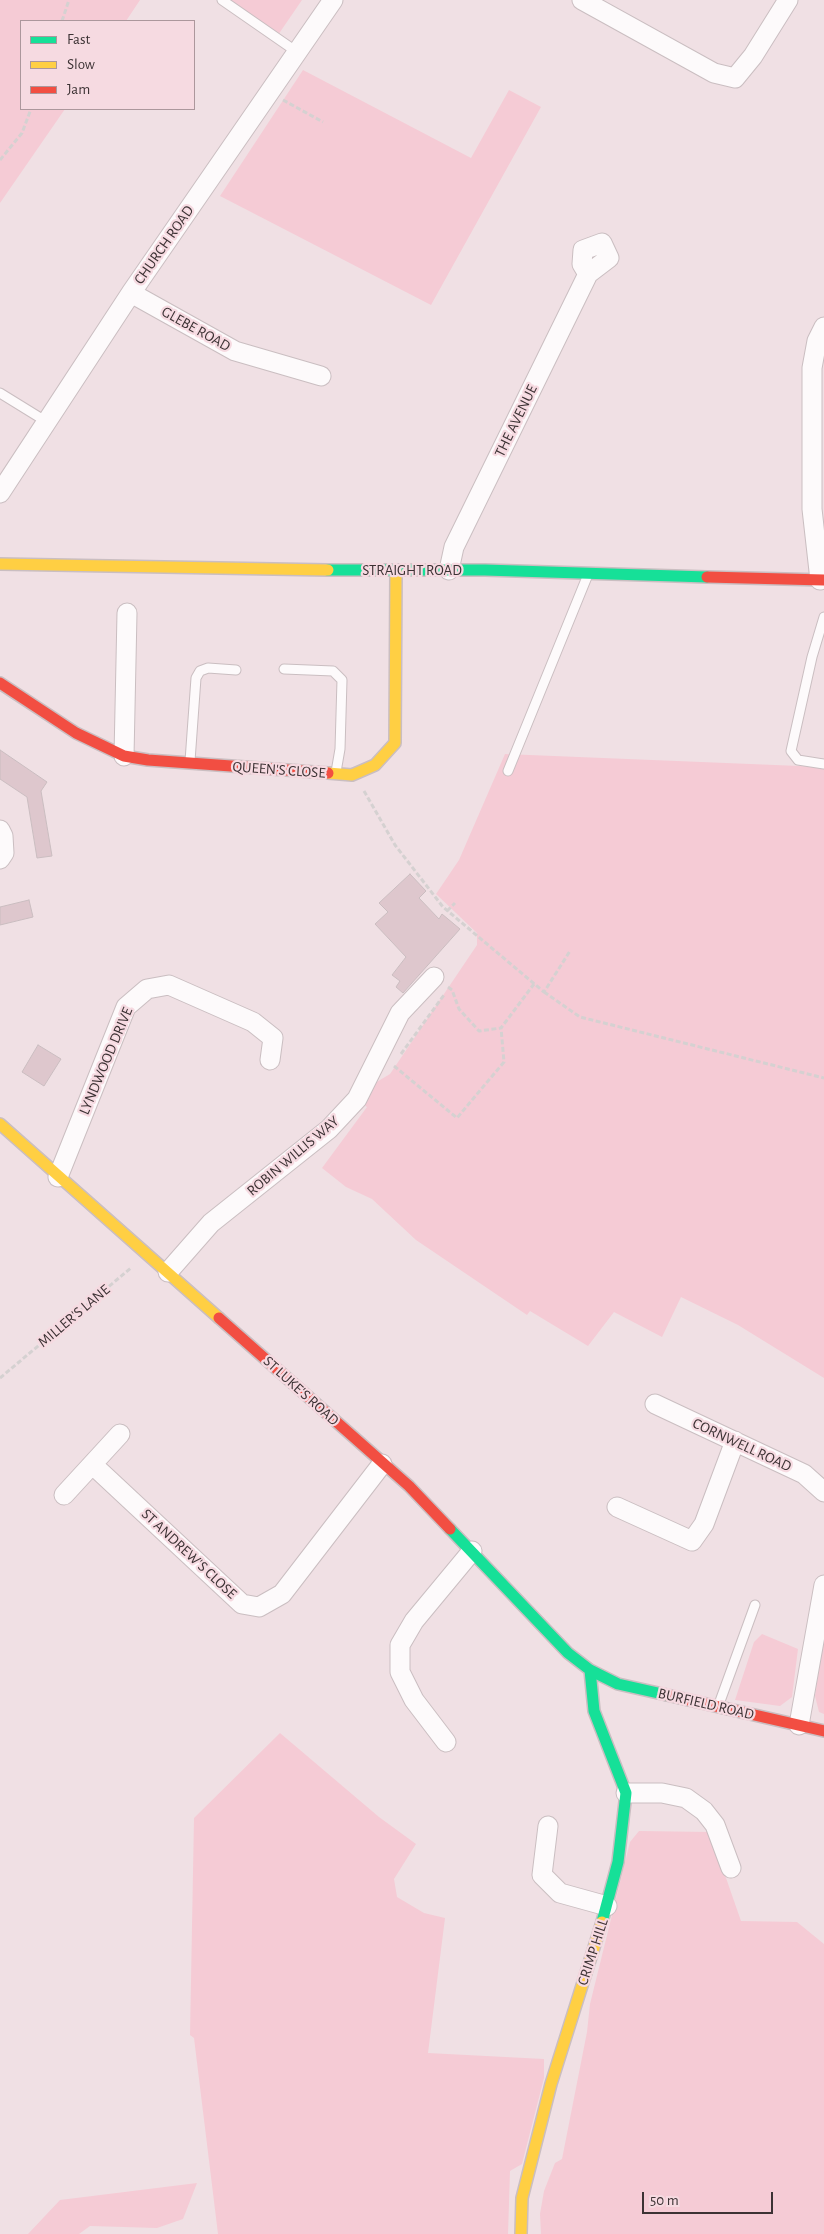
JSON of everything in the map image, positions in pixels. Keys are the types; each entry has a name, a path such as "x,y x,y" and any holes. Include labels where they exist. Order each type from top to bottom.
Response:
{"main road":[{"name":"STRAIGHT ROAD","path":"0,564 396,571 450,570 822,580"},
{"name":"QUEEN'S CLOSE","path":"0,683 76,733 124,756 189,763 355,774 375,765 395,743 396,571"},
{"name":"ST LUKE'S ROAD","path":"0,1124 409,1486 568,1653 590,1670"},
{"name":"BURFIELD ROAD","path":"590,1670 618,1684 824,1731"},
{"name":"CRIMP HILL","path":"521,2234 522,2198 551,2084 607,1906 618,1862 626,1793 594,1711 590,1670"}],"street":[{"name":"CHURCH ROAD","path":"0,493 131,293 333,0"},
{"path":"582,0 714,73 735,78 753,56 788,0"},
{"name":"THE AVENUE","path":"450,570 454,547 588,274"},
{"name":"GLEBE ROAD","path":"131,293 235,352 321,376"},
{"path":"822,580 821,546 812,509 812,368 817,341 824,327"},
{"path":"124,756 127,613"},
{"path":"0,830 3,836 4,853 0,859"},
{"name":"ROBIN WILLIS WAY","path":"168,1272 211,1223 330,1129 357,1099 400,1013 441,982"},
{"name":"LYNDWOOD DRIVE","path":"58,1177 126,1007 147,989 169,986 253,1022 272,1038 270,1060"},
{"name":"CORNWELL ROAD","path":"655,1404 804,1474 824,1492"},
{"path":"64,1495 120,1434"},
{"path":"617,1507 692,1541 704,1524 735,1442"},
{"name":"ST ANDREW'S CLOSE","path":"93,1465 242,1604 260,1607 282,1594 382,1464"},
{"path":"446,1742 414,1700 400,1672 400,1645 414,1621 472,1551"},
{"path":"799,1726 824,1586"},
{"path":"626,1793 662,1793 686,1798 704,1811 715,1825 731,1868"},
{"path":"548,1826 542,1875 560,1893 607,1906"}],"lane":[{"path":"222,0 297,52"},
{"path":"0,394 46,422"},
{"path":"508,771 588,575"},
{"path":"824,617 812,657 791,751 798,760 824,764"},
{"path":"189,763 196,678 200,671 208,668 236,670"},
{"path":"284,669 333,671 342,680 340,749 336,774"},
{"path":"718,1707 755,1605"}],"path":[{"path":"62,20 69,0"},
{"path":"269,93 323,122"},
{"path":"0,160 22,134 31,110"},
{"path":"355,774 395,845 447,911 544,992 580,1017 824,1078"},
{"path":"447,911 455,903"},
{"path":"544,992 570,951"},
{"path":"387,1072 393,1065 441,982 452,990 459,1009 479,1031 500,1028 534,984"},
{"path":"393,1065 457,1118 504,1062 500,1028"},
{"name":"MILLER'S LANE","path":"0,1378 147,1254"}],"shaded area":[{"path":"0,0 140,0 127,20 20,20 20,110 64,110 0,203"},
{"path":"226,0 302,0 278,35"},
{"path":"303,70 471,158 509,90 541,107 431,305 220,196"},
{"path":"505,754 824,767 824,1378 738,1325 681,1297 662,1337 614,1312 588,1346 530,1311 527,1315 416,1240 372,1199 346,1187 322,1168 367,1107 358,1100 365,1089 390,1074 477,945 477,933 436,894 459,860"},
{"path":"762,1634 798,1649 792,1697 780,1706 735,1700 754,1642"},
{"path":"824,1635 824,1714 819,1712 815,1696"},
{"path":"280,1733 379,1817 416,1844 394,1879 397,1897 424,1913 445,1918 428,2053 544,2059 544,2078 522,2164 510,2171 508,2234 218,2234 194,2038 190,2035 194,1818"},
{"path":"639,1831 710,1832 741,1921 797,1922 824,1944 824,2234 541,2234 540,2214 544,2191 555,2163 562,2159 587,2032 590,2004 630,1842"},
{"path":"197,2183 183,2219 157,2228 90,2226 79,2234 28,2234 60,2200"}],"building":[{"path":"0,750 47,782 41,791 52,856 37,858 27,797 0,779"},
{"path":"410,874 426,891 419,898 439,919 442,914 460,929 403,993 396,987 400,981 392,975 406,957 375,924 388,912 379,903"},
{"path":"29,900 33,917 0,925 0,907"},
{"path":"38,1045 61,1059 44,1086 22,1072"}],"traffic: fast":[{"path":"328,570 485,570 707,577"},
{"path":"450,1529 568,1653 590,1670 618,1684 667,1695"},
{"path":"590,1670 594,1711 626,1793 618,1862 602,1922"}],"traffic: slow":[{"path":"0,564 328,570"},
{"path":"328,773 352,775 375,765 395,743 396,571"},
{"path":"0,1124 219,1318"},
{"path":"521,2234 522,2198 551,2084 602,1922"}],"traffic: jam":[{"path":"707,577 824,580"},
{"path":"0,683 76,733 124,756 148,760 328,773"},
{"path":"219,1318 409,1486 450,1529"},
{"path":"667,1695 824,1731"}]}
